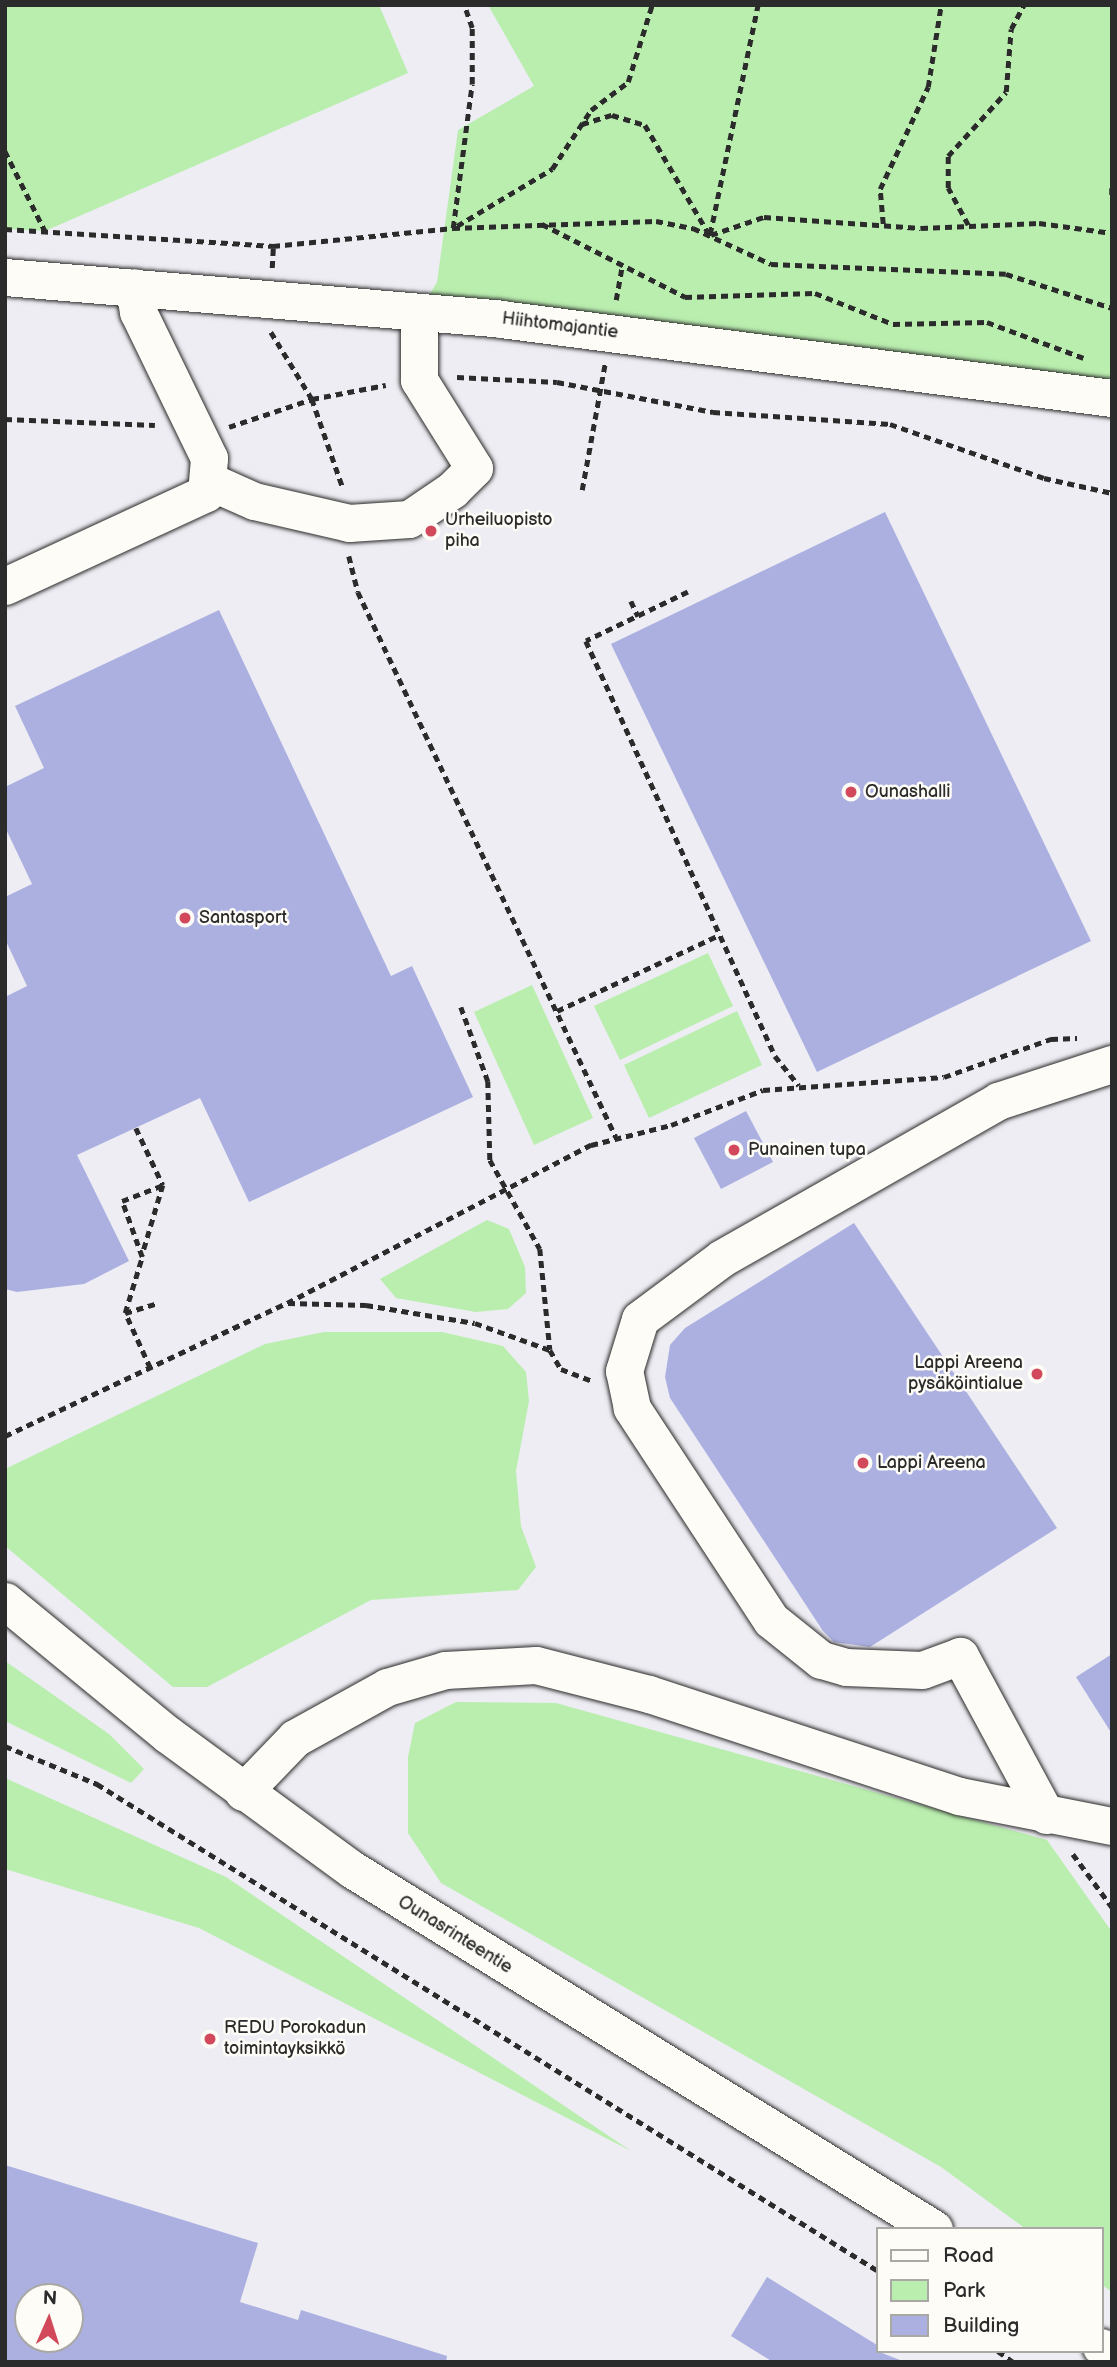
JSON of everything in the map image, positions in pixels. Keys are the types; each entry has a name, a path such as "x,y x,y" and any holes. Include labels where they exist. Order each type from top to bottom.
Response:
{"street":[{"name":"Hiihtomajantie","path":"5,278 419,312 610,332 1112,398"},
{"path":"5,586 206,493 209,458 138,312 134,288"},
{"path":"209,481 254,501 349,523 409,519 474,468 419,380 419,312"},
{"path":"1046,1815 960,1656 922,1670 857,1669 821,1660 771,1620 624,1388 631,1335 669,1293 884,1161 998,1101 1102,1051"},
{"name":"Ounasrinteentie","path":"5,1601 243,1792 479,1951 931,2227"},
{"path":"243,1792 295,1738 336,1713 387,1687 491,1664 581,1673 959,1796 1112,1826"}],"path":[{"path":"453,228 472,84 472,28 464,5"},
{"path":"453,228 552,169 578,127 628,82 652,5"},
{"path":"710,235 758,5"},
{"path":"883,224 882,180 924,98 941,5"},
{"path":"968,225 948,188 948,156 1006,92 1011,29 1024,5"},
{"path":"578,127 612,115 645,125 710,235"},
{"path":"5,151 8,168 24,183 44,231"},
{"path":"1112,188 1112,195"},
{"path":"710,235 764,217 883,224 1039,223 1112,233"},
{"path":"5,229 273,246 453,228 656,221 710,235 771,264 1006,274 1112,308"},
{"path":"542,223 622,267 685,297 815,293 893,324 987,322 1099,363"},
{"path":"582,490 622,267"},
{"path":"616,1136 358,592 349,523 338,470 312,399 419,380 525,378 713,412 890,424 1044,478 1112,493"},
{"path":"688,592 586,641 775,1056 799,1086"},
{"path":"631,601 638,616"},
{"path":"557,1011 719,935"},
{"path":"461,1007 488,1081 490,1160 540,1249 550,1350 561,1369 624,1388"},
{"path":"5,1436 287,1303 506,1188 616,1136 671,1125 763,1090 944,1077 1051,1039 1102,1051"},
{"path":"136,1128 163,1185 125,1313 150,1368"},
{"path":"142,1257 122,1201 163,1185"},
{"path":"287,1303 334,1302 441,1316 550,1350"},
{"path":"125,1313 157,1303"},
{"path":"5,1746 108,1791 876,2269"},
{"path":"1046,1815 1112,1907"}],"green space":[{"path":"5,5 379,5 408,73 45,231 5,229"},
{"path":"488,5 1112,5 1112,396 419,312 437,282 458,130 534,86"},
{"path":"708,953 733,1006 620,1060 594,1006"},
{"path":"532,985 593,1118 534,1145 474,1012"},
{"path":"737,1011 762,1065 649,1118 624,1065"},
{"path":"487,1220 509,1229 525,1267 526,1293 508,1309 476,1312 396,1298 380,1279"},
{"path":"324,1332 442,1332 503,1346 526,1372 529,1401 516,1471 521,1526 536,1567 518,1590 371,1600 207,1687 173,1687 5,1546 5,1469 265,1344"},
{"path":"5,1661 109,1734 144,1769 131,1783 5,1721"},
{"path":"456,1702 556,1703 1047,1840 1112,1932 1112,2292 1103,2285 1103,2227 1023,2227 941,2167 441,1883 408,1833 408,1757 415,1723"},
{"path":"5,1778 226,1877 631,2151 199,1928 5,1869"}],"building":[{"name":"Ounashalli","path":"885,512 1091,941 817,1072 611,644"},
{"name":"Santasport","path":"219,610 391,976 412,966 473,1097 249,1202 200,1098 77,1155 129,1261 84,1284 17,1292 5,1289 5,997 27,986 5,939 5,897 32,884 5,827 5,787 44,768 15,706"},
{"name":"Punainen tupa","path":"746,1111 773,1162 721,1189 694,1138"},
{"name":"Lappi Areena","path":"854,1223 1057,1528 870,1647 834,1642 823,1631 670,1398 665,1377 670,1345 685,1328"},
{"path":"1112,1654 1112,1734 1076,1677"},
{"path":"5,2165 258,2243 240,2302 298,2320 301,2310 447,2356 446,2362 5,2362"},
{"path":"767,2277 876,2344 876,2353 905,2362 773,2362 731,2336"}],"place":[{"name":"Urheiluopisto piha","path":"431,531"},
{"name":"Ounashalli","path":"851,792"},
{"name":"Santasport","path":"185,918"},
{"name":"Punainen tupa","path":"734,1150"},
{"name":"Lappi Areena pysäköintialue","path":"1037,1374"},
{"name":"Lappi Areena","path":"863,1463"},
{"name":"REDU Porokadun toimintayksikkö","path":"210,2039"}]}
